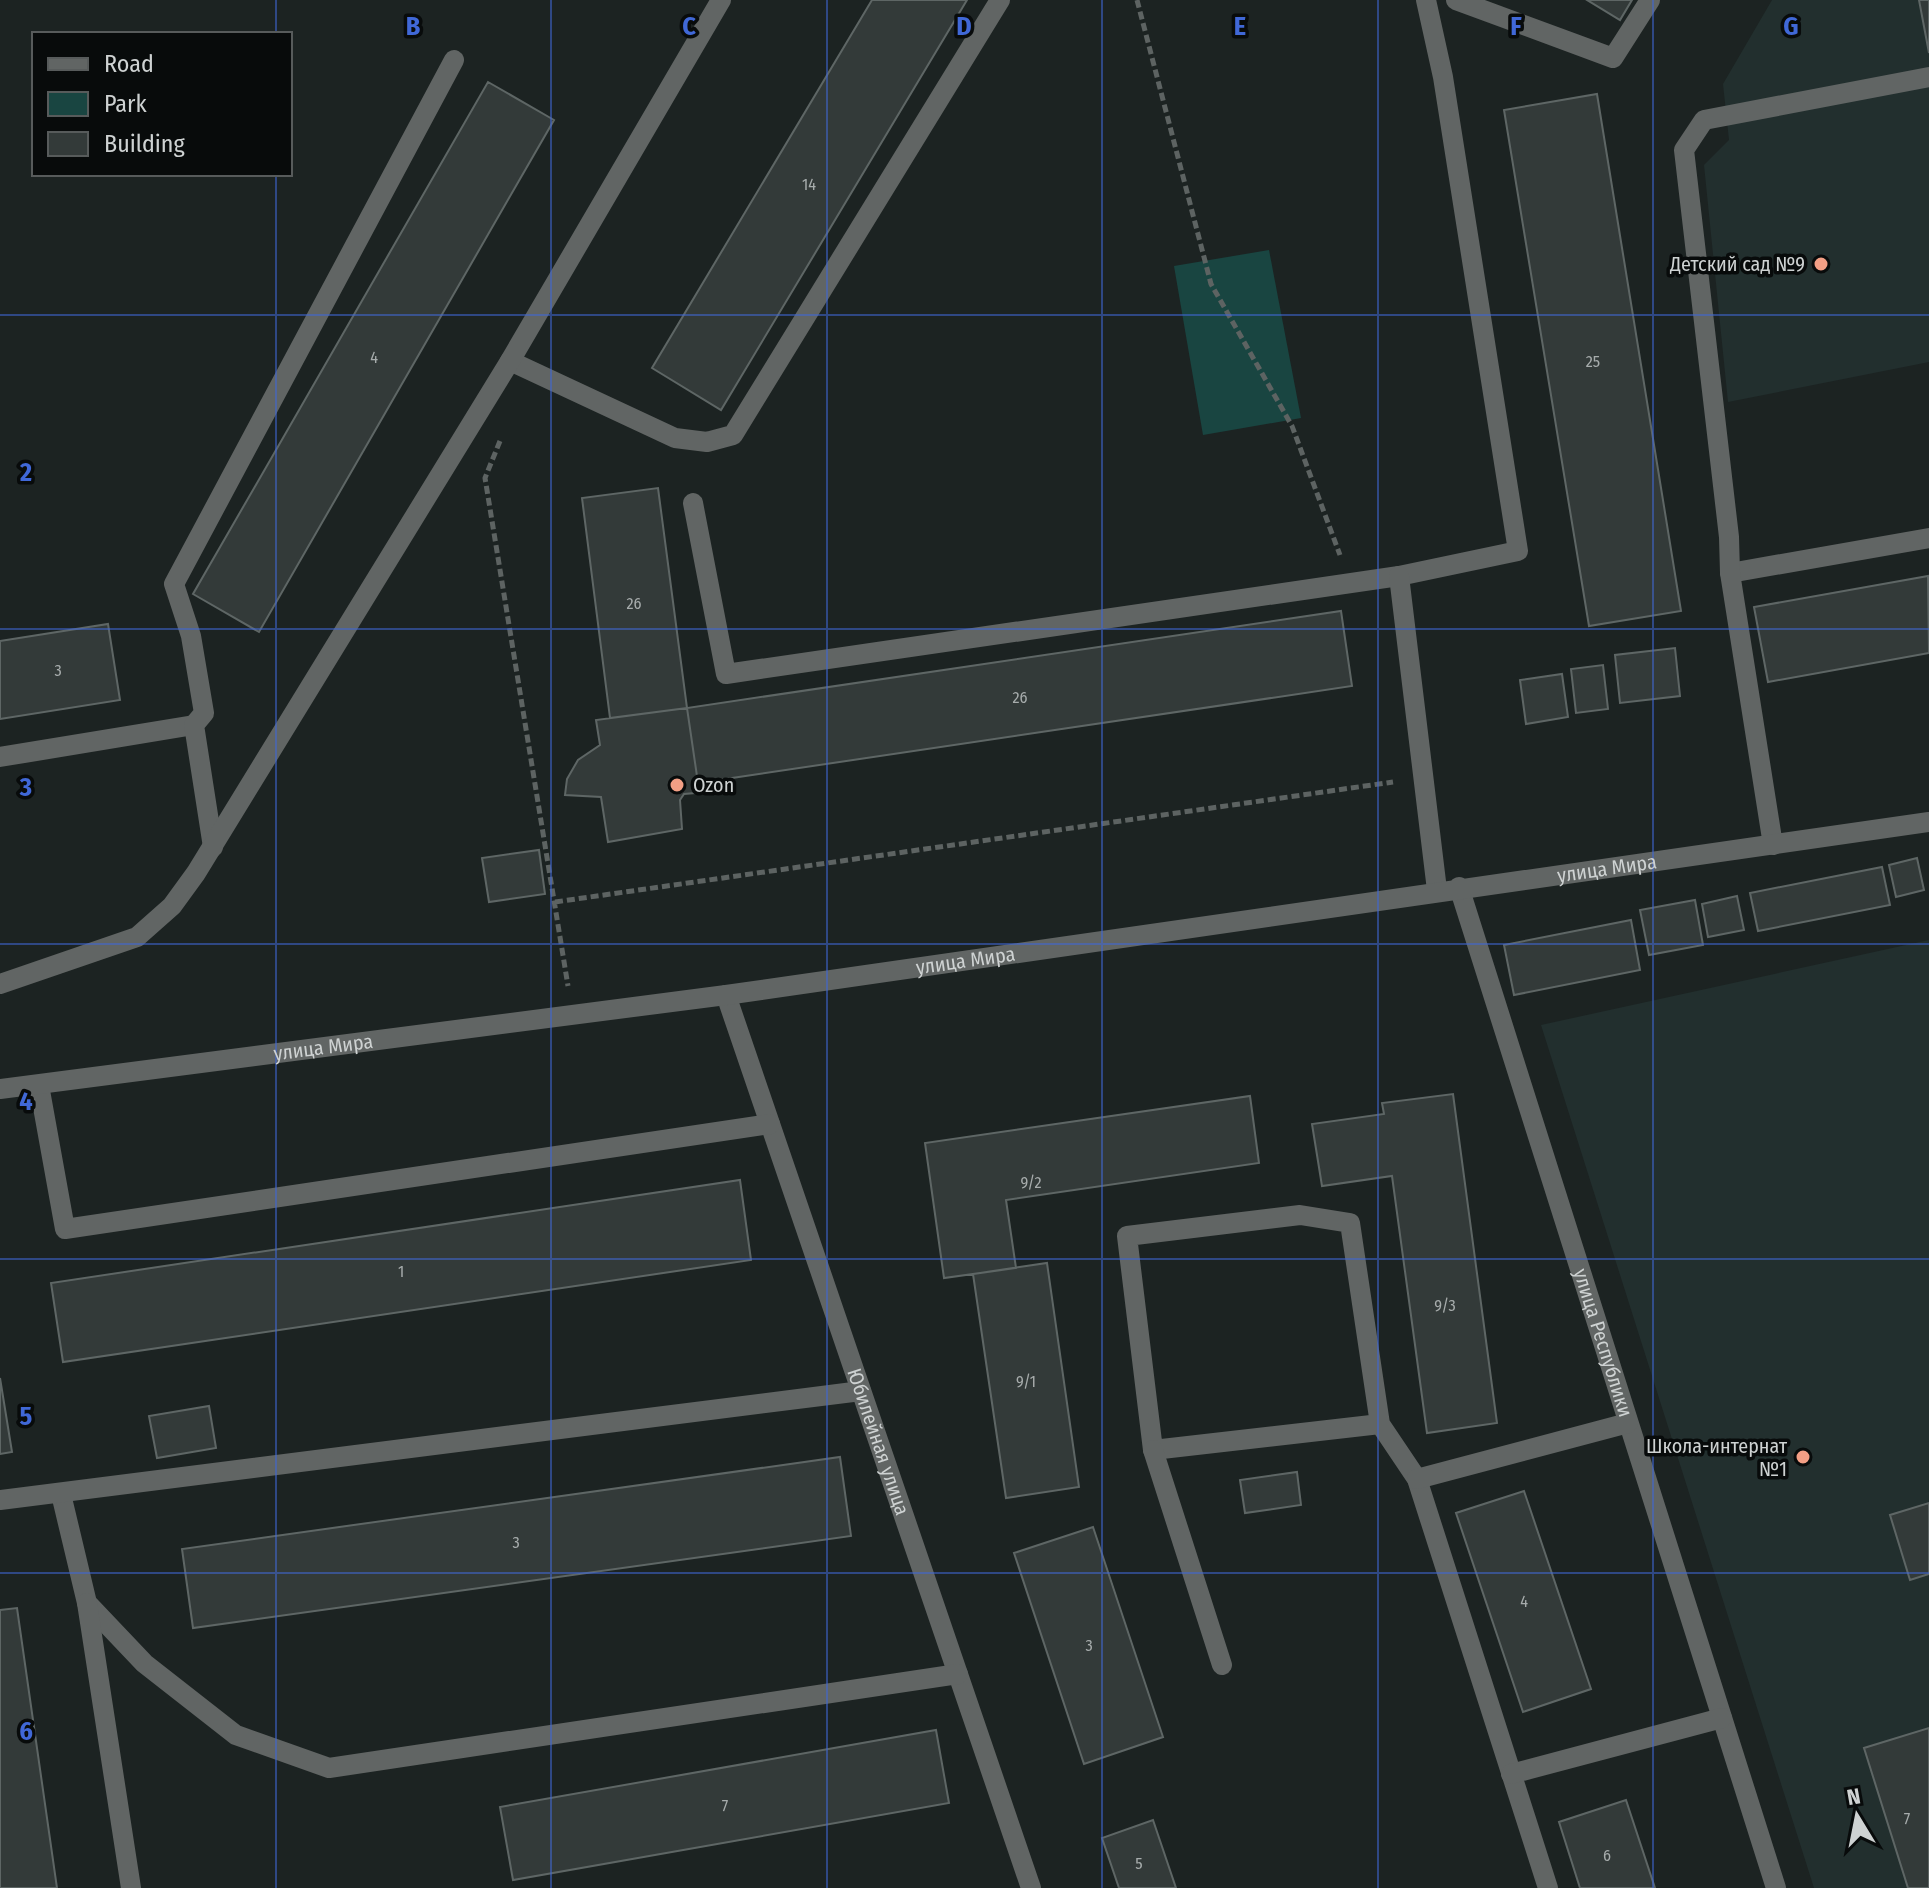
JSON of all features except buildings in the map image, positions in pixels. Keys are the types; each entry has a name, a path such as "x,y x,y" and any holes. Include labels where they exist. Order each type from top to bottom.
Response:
{"street":[{"path":"0,984 137,937 172,906 213,847 510,361 721,0"},
{"path":"510,361 675,438 707,442 733,435 1000,0"},
{"path":"693,503 726,674 1351,584 1518,551 1443,77 1426,0"},
{"path":"1456,0 1613,58 1650,0"},
{"path":"0,757 194,725 204,713 191,636 174,584 454,60"},
{"path":"1773,845 1730,573 1729,537 1684,150 1704,120 1929,77"},
{"path":"1730,573 1929,538"},
{"path":"1399,576 1437,890"},
{"path":"194,725 213,847"},
{"name":"улица Мира","path":"0,1089 726,995 1437,890 1929,822"},
{"name":"улица Республики","path":"1459,887 1776,1888"},
{"name":"Юбилейная улица","path":"726,995 1031,1888"},
{"path":"39,1085 65,1229 770,1124"},
{"path":"1222,1665 1153,1450 1127,1236 1300,1215 1350,1223 1380,1424 1417,1479 1548,1888"},
{"path":"0,1500 861,1391"},
{"path":"1417,1479 1628,1423"},
{"path":"1153,1450 1380,1424"},
{"path":"61,1494 87,1603 131,1888"},
{"path":"87,1603 144,1663 236,1735 329,1768 958,1674"},
{"path":"1511,1774 1722,1718"}],"path":[{"path":"1137,0 1211,284 1292,426 1351,584"},
{"path":"502,436 485,478 573,1015"},
{"path":"555,902 1424,777"}],"shaded area":[{"name":"Детский сад №9","path":"1772,0 1929,0 1929,362 1728,402 1704,165 1729,140 1723,84"},
{"name":"Школа-интернат №1","path":"1929,940 1929,1888 1814,1888 1541,1025"}],"green space":[{"path":"1269,250 1301,418 1203,435 1174,266"}],"place":[{"name":"Детский сад №9","path":"1821,264"},
{"name":"Ozon","path":"677,785"},
{"name":"Школа-интернат №1","path":"1803,1457"}]}
